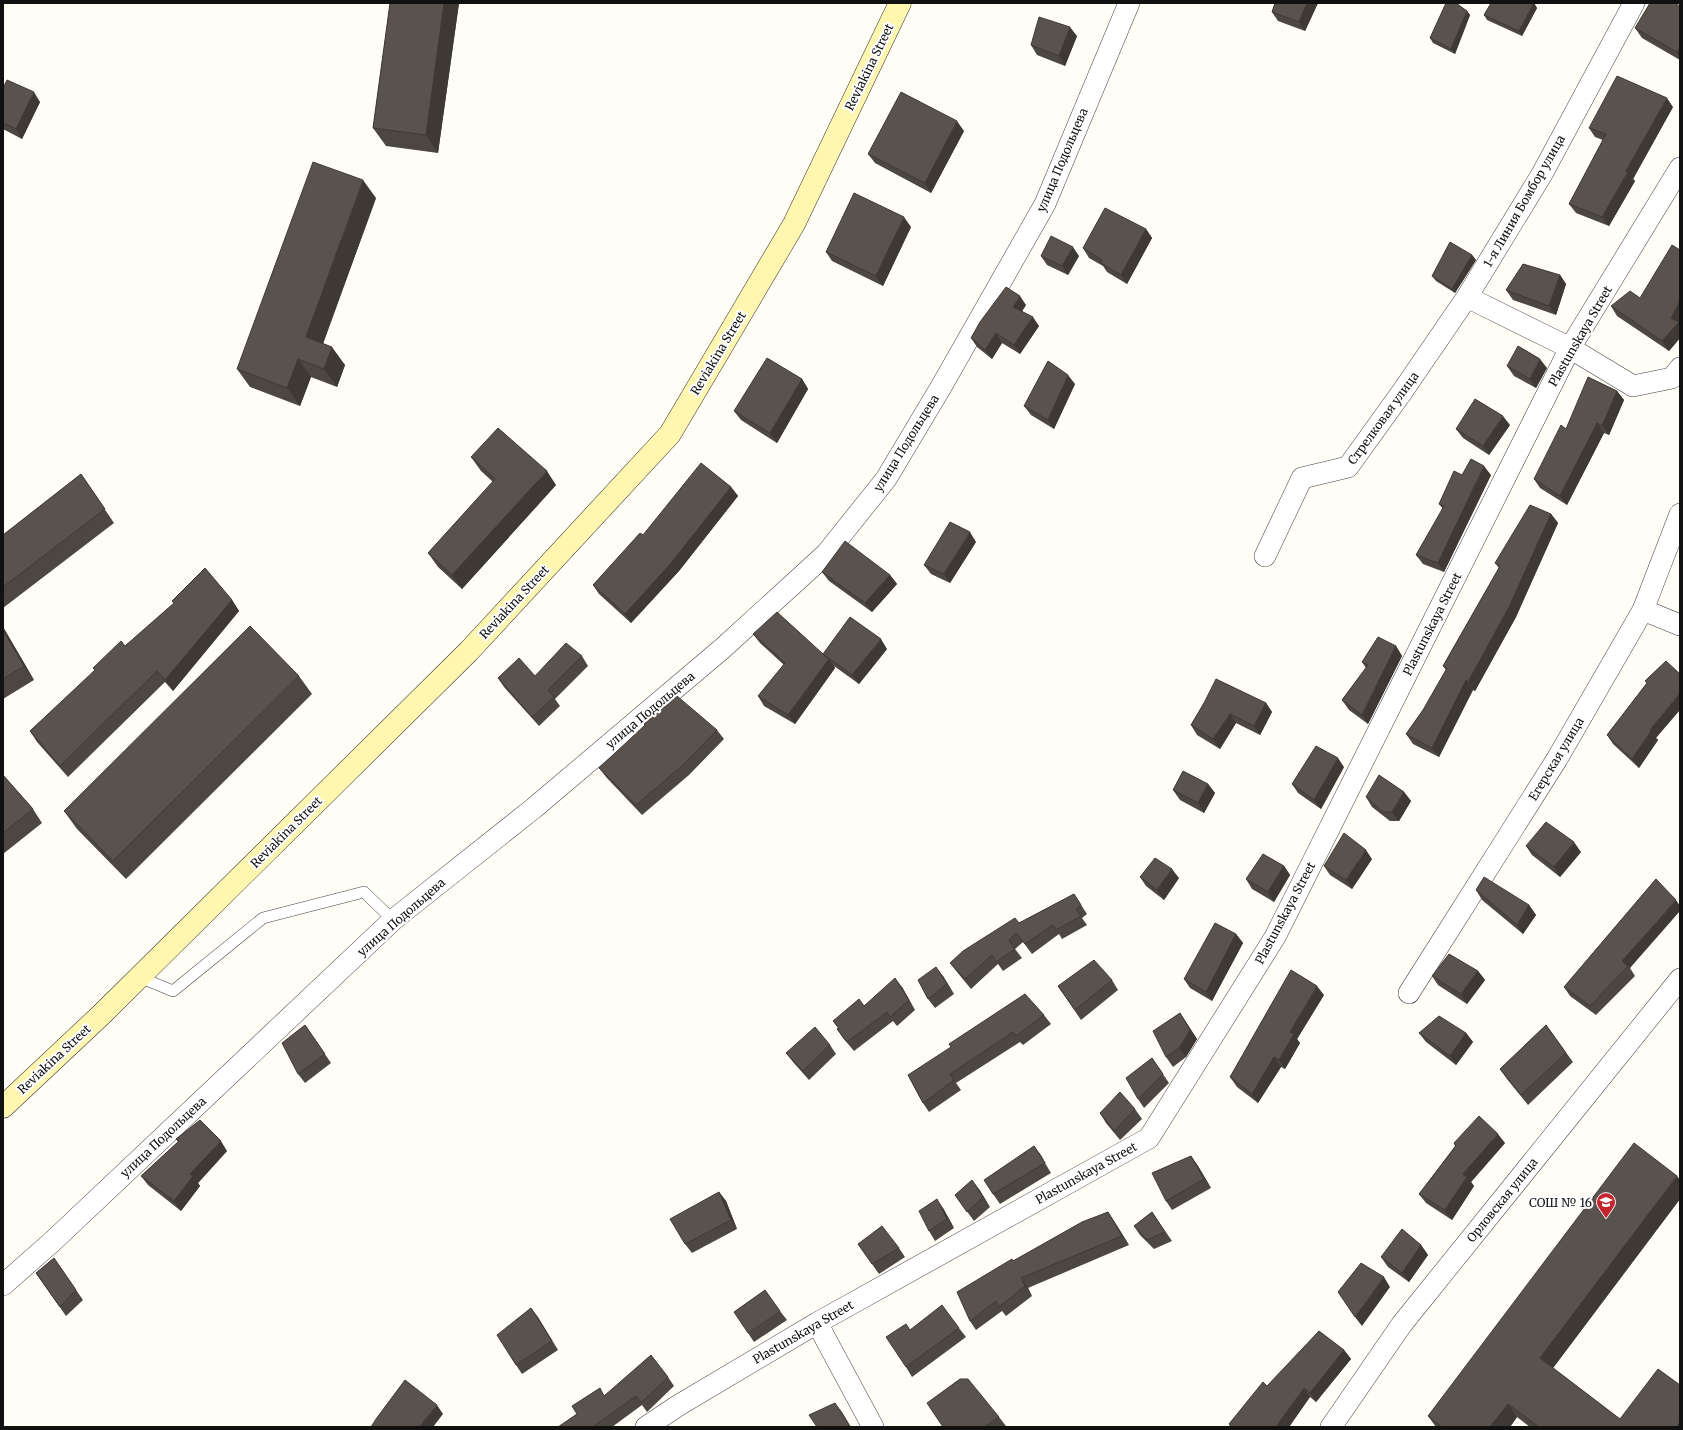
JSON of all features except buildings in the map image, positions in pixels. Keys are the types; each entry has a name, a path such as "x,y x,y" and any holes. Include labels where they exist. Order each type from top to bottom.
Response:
{"main road":[{"name":"Reviakina Street","path":"3,1107 139,977 469,651 670,434 794,224 900,3"}],"street":[{"name":"улица Подольцева","path":"3,1285 59,1235 393,920 552,793 723,648 826,554 886,479 941,387 1045,204 1129,3"},
{"name":"1-я Линия Бомбор улица","path":"1467,297 1542,174 1634,3"},
{"name":"Plastunskaya Street","path":"646,1427 679,1405 817,1323 1149,1138 1275,937 1570,348 1680,168"},
{"path":"1467,297 1570,348 1634,386 1672,378 1680,368"},
{"name":"Стрелковая улица","path":"1265,556 1302,478 1348,468 1467,297"},
{"name":"Егерская улица","path":"1410,993 1557,759 1643,610 1680,514"},
{"path":"1643,610 1680,625"},
{"name":"Орловская улица","path":"1331,1427 1402,1324 1680,979"},
{"path":"817,1323 873,1427"}],"lane":[{"path":"139,977 173,991 263,918 364,892 393,920"}],"place":[{"name":"СОШ № 16","path":"1606,1219"}]}
